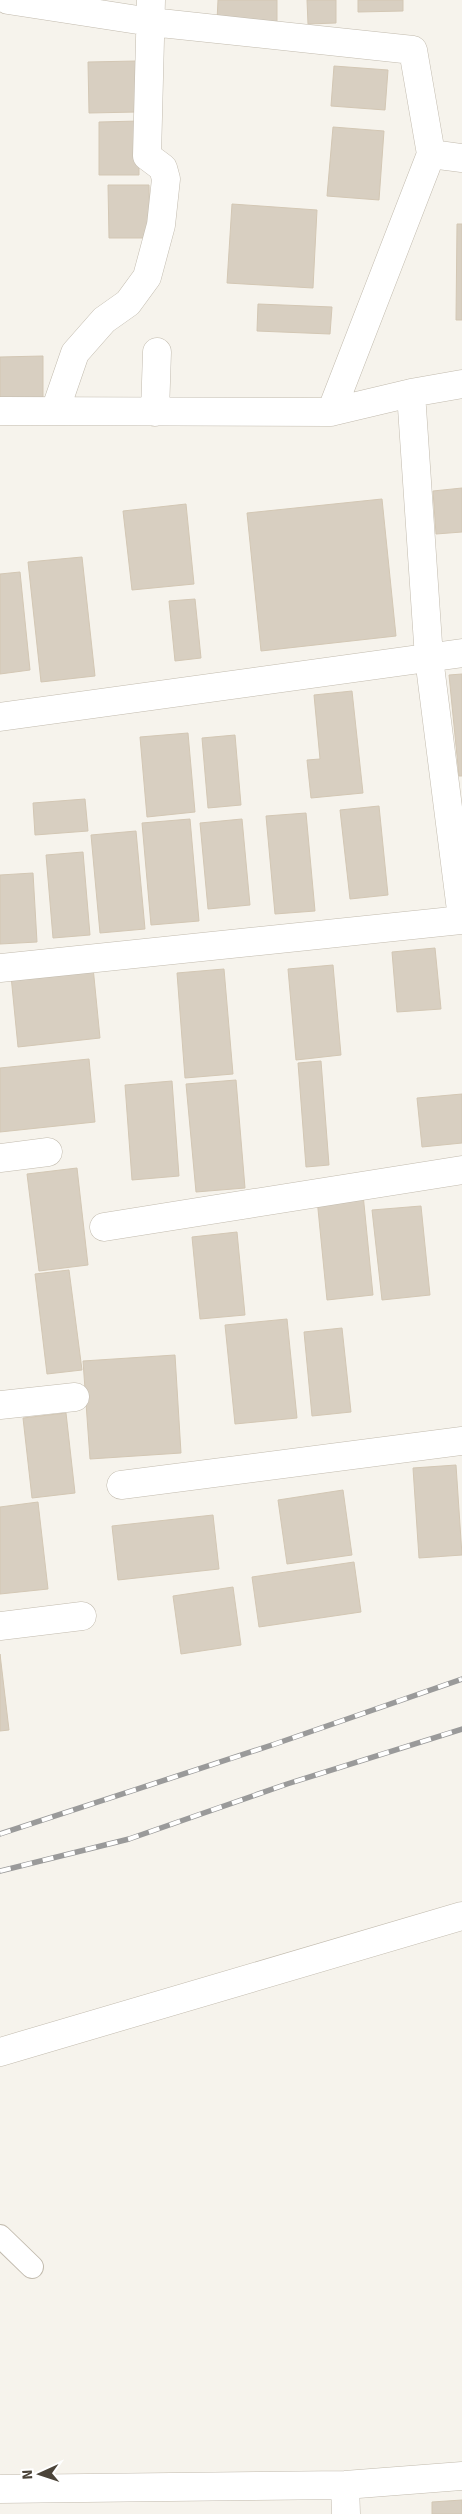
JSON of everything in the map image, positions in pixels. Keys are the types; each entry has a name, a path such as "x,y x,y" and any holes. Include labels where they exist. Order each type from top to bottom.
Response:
{"street":[{"path":"8,0 151,11 413,50 431,154 331,412"},
{"path":"55,411 74,353 104,320 128,304 148,277 161,226 166,179 163,168 147,156 151,11"},
{"path":"431,154 462,158"},
{"path":"155,412 157,352"},
{"path":"0,411 331,412 411,393 462,384"},
{"path":"0,968 462,919 429,658 411,393"},
{"path":"0,717 462,653"},
{"path":"0,1158 48,1152"},
{"path":"104,1227 462,1170"},
{"path":"0,1405 75,1396"},
{"path":"121,1485 462,1441"},
{"path":"0,1626 82,1616"},
{"path":"0,2052 462,1916"},
{"path":"0,2489 345,2485 462,2476"},
{"path":"345,2485 346,2514"}],"lane":[{"path":"0,2236 32,2267"}],"building":[{"path":"218,0 277,0 277,22 217,21"},
{"path":"307,0 336,0 336,23 308,24"},
{"path":"358,0 403,0 403,11 358,12"},
{"path":"136,61 137,112 89,113 88,62"},
{"path":"334,66 388,70 385,110 331,106"},
{"path":"139,121 139,175 99,175 99,122"},
{"path":"333,127 384,131 379,200 327,196"},
{"path":"108,185 149,185 150,238 109,238"},
{"path":"232,204 317,210 313,288 227,283"},
{"path":"457,224 462,224 462,320 456,320"},
{"path":"258,304 332,307 330,334 257,331"},
{"path":"43,356 43,403 0,404 0,357"},
{"path":"462,488 462,532 436,534 433,491"},
{"path":"382,499 396,636 261,651 247,513"},
{"path":"186,504 194,584 132,590 123,511"},
{"path":"82,557 95,676 41,682 28,562"},
{"path":"20,572 30,670 0,674 0,574"},
{"path":"195,599 201,658 175,661 169,601"},
{"path":"462,674 462,776 459,776 449,675"},
{"path":"352,691 363,793 311,798 307,760 320,759 314,695"},
{"path":"188,733 195,812 147,817 140,737"},
{"path":"235,735 241,805 208,808 202,738"},
{"path":"85,799 88,831 35,835 33,803"},
{"path":"379,806 388,895 350,899 340,810"},
{"path":"306,813 315,911 275,914 266,816"},
{"path":"190,819 199,921 151,925 142,823"},
{"path":"242,819 250,905 208,909 200,823"},
{"path":"136,831 145,929 100,933 91,835"},
{"path":"83,852 90,935 53,938 46,855"},
{"path":"33,873 37,942 0,944 0,875"},
{"path":"435,948 441,1009 397,1012 392,952"},
{"path":"333,965 341,1055 296,1060 288,969"},
{"path":"93,967 100,1038 18,1047 11,976"},
{"path":"224,969 233,1074 185,1078 177,973"},
{"path":"89,1059 95,1122 0,1132 0,1068"},
{"path":"321,1061 329,1165 306,1167 298,1063"},
{"path":"236,1080 245,1188 196,1192 186,1084"},
{"path":"172,1081 179,1176 132,1180 125,1085"},
{"path":"462,1094 462,1143 422,1147 417,1098"},
{"path":"77,1168 88,1265 39,1271 27,1174"},
{"path":"363,1194 373,1295 327,1300 317,1199"},
{"path":"421,1206 430,1295 382,1300 372,1210"},
{"path":"237,1232 245,1315 200,1319 192,1237"},
{"path":"69,1270 82,1370 47,1374 35,1274"},
{"path":"287,1319 297,1418 235,1424 225,1325"},
{"path":"342,1328 351,1412 312,1416 304,1332"},
{"path":"175,1355 181,1453 90,1459 83,1361"},
{"path":"66,1413 75,1493 32,1498 23,1418"},
{"path":"456,1465 462,1555 419,1558 413,1468"},
{"path":"343,1490 352,1555 287,1564 278,1500"},
{"path":"38,1502 48,1589 0,1594 0,1507"},
{"path":"213,1515 219,1569 118,1580 112,1526"},
{"path":"354,1562 361,1612 259,1627 252,1577"},
{"path":"233,1587 241,1645 181,1654 173,1596"},
{"path":"0,1654 9,1730 0,1731"},
{"path":"462,2500 462,2514 432,2514 432,2502"}],"railway":[{"path":"0,1834 275,1744 462,1679"},
{"path":"0,1871 129,1839 287,1784 462,1729"}]}
